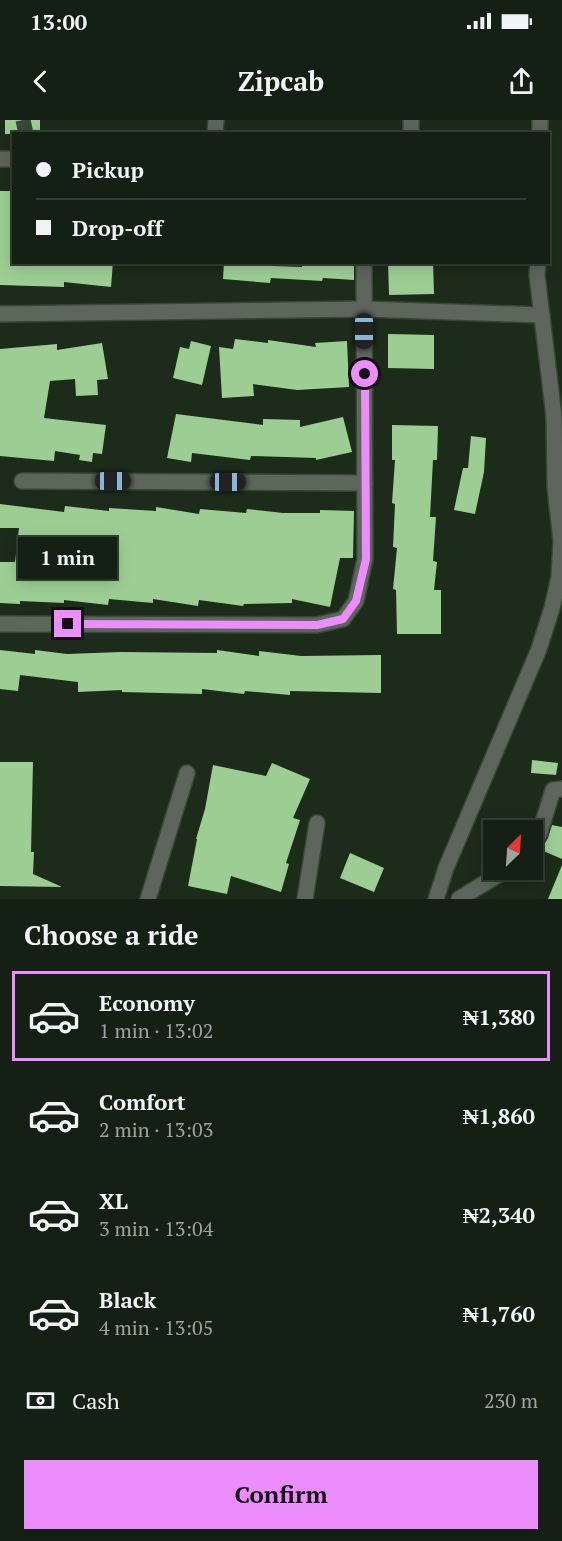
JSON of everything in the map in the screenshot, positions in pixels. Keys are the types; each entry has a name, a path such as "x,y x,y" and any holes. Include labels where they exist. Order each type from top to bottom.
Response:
{"street":[{"path":"0,624 317,625 343,619 356,601 366,559 364,264"},
{"path":"435,899 539,650 559,578 561,541 555,488 558,416 542,315 538,264"},
{"path":"0,314 364,309 542,315"},
{"path":"22,480 365,483"},
{"path":"148,899 187,773"},
{"path":"543,823 554,790 562,789"},
{"path":"305,899 317,824"},
{"path":"446,868 457,899 489,880"}],"building":[{"path":"5,120 40,120 40,132 5,134"},
{"path":"0,191 12,191 12,264 113,264 111,287 64,282 64,287 0,285"},
{"path":"224,264 272,264 272,266 302,267 302,264 344,264 354,266 354,280 271,278 270,283 223,279"},
{"path":"388,264 433,264 434,294 389,295"},
{"path":"388,334 434,335 434,369 388,368"},
{"path":"235,339 268,343 268,340 316,347 315,343 347,341 349,387 297,390 253,384 254,396 222,398 219,347 233,349"},
{"path":"191,341 211,346 202,385 173,378 180,347 189,349"},
{"path":"102,343 108,379 97,380 98,395 76,396 75,379 50,381 44,418 106,425 102,454 93,453 92,462 79,460 80,455 55,451 54,461 0,456 0,349 57,344 57,350"},
{"path":"176,414 263,425 263,419 300,420 300,427 343,417 352,452 316,460 316,458 251,456 250,460 192,453 191,462 167,458"},
{"path":"392,425 438,426 437,460 433,460 430,517 436,517 433,561 437,562 434,590 441,590 441,634 397,634 396,590 393,589 397,548 393,547 395,504 392,503 395,460 392,460"},
{"path":"471,436 486,438 484,472 475,514 454,510 463,468 468,468"},
{"path":"0,504 64,512 65,506 109,511 109,508 156,511 156,507 199,514 200,509 246,513 247,509 283,513 320,513 320,510 354,511 353,558 340,558 330,607 292,599 292,603 244,604 243,606 199,600 198,606 153,599 153,603 109,599 108,605 64,600 64,603 20,601 20,604 0,603 0,562 15,562 19,528 0,528"},
{"path":"0,650 35,654 35,650 67,654 217,653 217,650 259,656 259,651 301,656 381,655 381,693 290,691 290,695 245,691 244,694 202,689 202,694 122,692 122,690 78,692 78,682 20,675 18,691 0,689"},
{"path":"532,760 558,763 556,775 531,773"},
{"path":"0,762 33,762 31,852 34,852 33,874 62,887 0,886"},
{"path":"272,763 310,779 293,818 300,820 286,863 289,864 281,892 231,876 227,894 188,886 213,765 266,776"},
{"path":"552,825 562,827 562,859 543,851"},
{"path":"350,853 384,868 374,892 340,878"},
{"path":"562,865 562,899 548,899"}],"tunnel":[{"path":"23,120 26,132"}],"route":[{"path":"68,624 317,625 343,619 356,601 366,559 365,374"}]}
